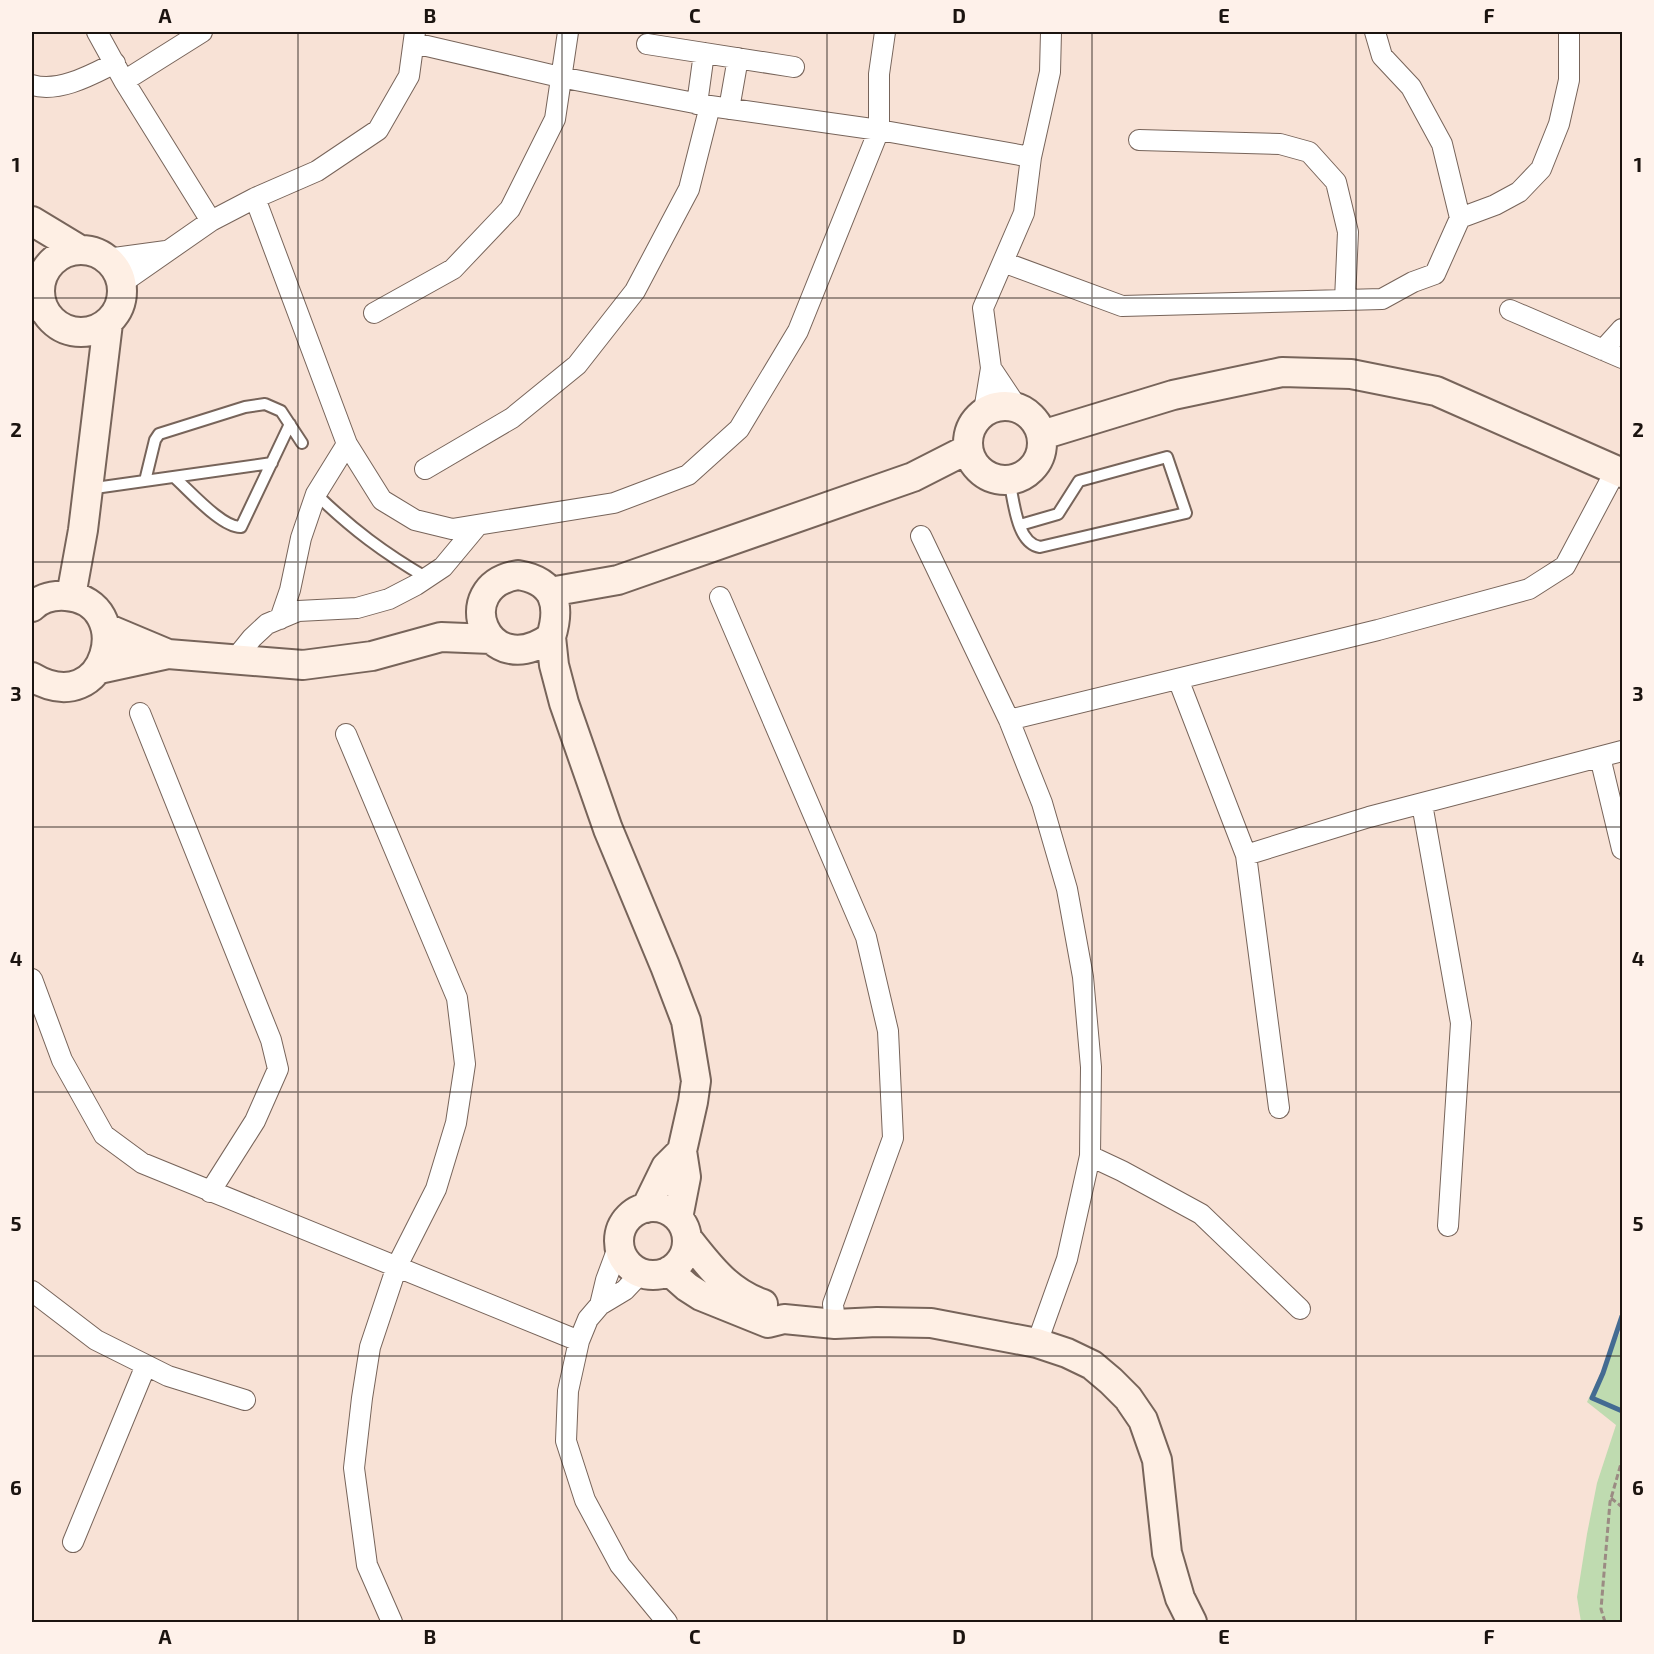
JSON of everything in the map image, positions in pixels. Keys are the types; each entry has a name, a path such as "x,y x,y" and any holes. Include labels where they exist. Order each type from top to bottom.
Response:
{"street":[{"path":"97,32 124,81 211,221"},
{"path":"124,81 202,32"},
{"path":"374,313 453,269 510,209 555,119 568,32"},
{"path":"255,198 347,444 382,500 415,520 452,529 614,502 688,475 739,429 798,330 879,130 879,74 885,32"},
{"path":"984,411 991,368 983,308 1024,213 1031,156 1050,72 1051,32"},
{"path":"1003,262 1122,306 1382,299 1413,282 1435,274 1460,218 1442,144 1411,87 1382,56 1375,32"},
{"path":"1460,218 1519,192 1541,169 1559,124 1569,80 1569,32"},
{"path":"122,283 211,221 255,198 317,171 378,130 410,76 414,37 560,77 712,106 879,130 1031,156"},
{"path":"647,44 794,66"},
{"path":"704,53 712,106"},
{"path":"425,469 512,418 577,365 627,301 689,189 712,106 738,58"},
{"path":"32,85 39,87 77,82 115,63"},
{"path":"1139,140 1280,144 1309,152 1336,182 1348,232 1346,300"},
{"path":"32,221 80,250"},
{"path":"80,250 94,252 107,259 117,270 122,283 122,298 118,311 97,328 74,332 55,323 37,308 42,280 39,260 56,259 80,250"},
{"path":"107,259 169,251"},
{"path":"1510,310 1623,358"},
{"path":"71,596 102,382 97,328"},
{"path":"1604,350 1623,329"},
{"path":"991,368 1017,407"},
{"path":"1009,720 1378,630 1529,589 1565,566 1619,472 1436,391 1352,374 1282,372 1173,395 1041,435"},
{"path":"913,477 997,477 1021,477 1038,459 1042,447 1037,423 1017,407 1005,405 984,411 974,422 969,433 968,449 977,467 997,477"},
{"path":"280,619 290,590 301,538 316,495 347,444"},
{"path":"619,1245 623,1257 631,1267 641,1273 656,1275 669,1271 679,1263 685,1251 682,1228 686,1177 682,1151 696,1082 686,1021 608,830 564,703 554,665 552,615 542,583 530,577 518,575 506,577 486,592 481,616 490,639 503,648 520,650 534,648 552,615 618,580 913,477 968,449"},
{"path":"235,659 256,633 267,624 298,611 357,608 388,599 427,578 453,557 478,525"},
{"path":"921,536 1009,720 1042,803 1066,889 1083,977 1091,1067 1090,1156 1066,1259 1037,1343"},
{"path":"32,607 46,598 71,596 93,608 101,617 106,628 107,649 99,669 88,680 75,686 60,688 44,685 32,677"},
{"path":"720,597 866,937 888,1031 892,1138 833,1304 835,1323"},
{"path":"441,637 482,604"},
{"path":"106,628 168,654"},
{"path":"99,669 168,654 303,665 372,656 441,637 490,639"},
{"path":"520,650 564,703"},
{"path":"1178,679 1246,855 1279,1108"},
{"path":"140,713 271,1040 278,1069 255,1121 210,1192"},
{"path":"346,734 457,998 465,1064 456,1123 436,1189 397,1266 370,1347 354,1468 367,1564 392,1623"},
{"path":"1246,855 1422,804 1623,751"},
{"path":"1600,757 1623,849"},
{"path":"1422,804 1461,1023 1448,1226"},
{"path":"32,979 62,1060 104,1136 141,1163 579,1341"},
{"path":"646,1208 666,1167 682,1151"},
{"path":"1090,1156 1202,1214 1300,1309"},
{"path":"600,1305 625,1221 634,1212 646,1208 664,1209 682,1228 721,1279 736,1291 770,1306 784,1319"},
{"path":"669,1271 701,1296 768,1323 784,1319 835,1323 931,1323 1037,1343 1067,1353 1092,1365 1128,1398 1143,1420 1157,1460 1167,1553 1180,1599 1191,1623"},
{"path":"641,1273 625,1290 600,1305 588,1319 579,1341 568,1391 566,1441 585,1500 620,1565 667,1623"},
{"path":"32,1291 96,1340 168,1376 245,1400"},
{"path":"73,1542 146,1365"}],"lane":[{"path":"146,481 155,440 159,434 245,407 265,404 281,411 302,443"},
{"path":"174,477 215,514 230,525 242,527 290,424"},
{"path":"997,477 1022,534 1028,543 1040,547 1186,513 1167,457 1079,481 1058,514 1020,525"},
{"path":"88,489 272,463"},
{"path":"316,495 346,523 388,555 427,578"}],"path":[{"path":"1605,1623 1601,1609 1611,1498 1623,1460"},
{"path":"1611,1498 1623,1507"}],"green space":[{"path":"1622,1328 1622,1622 1581,1622 1577,1597 1587,1534 1597,1483 1616,1425 1587,1402"}],"waterway":[{"path":"1622,1316 1592,1398 1622,1411"}]}
